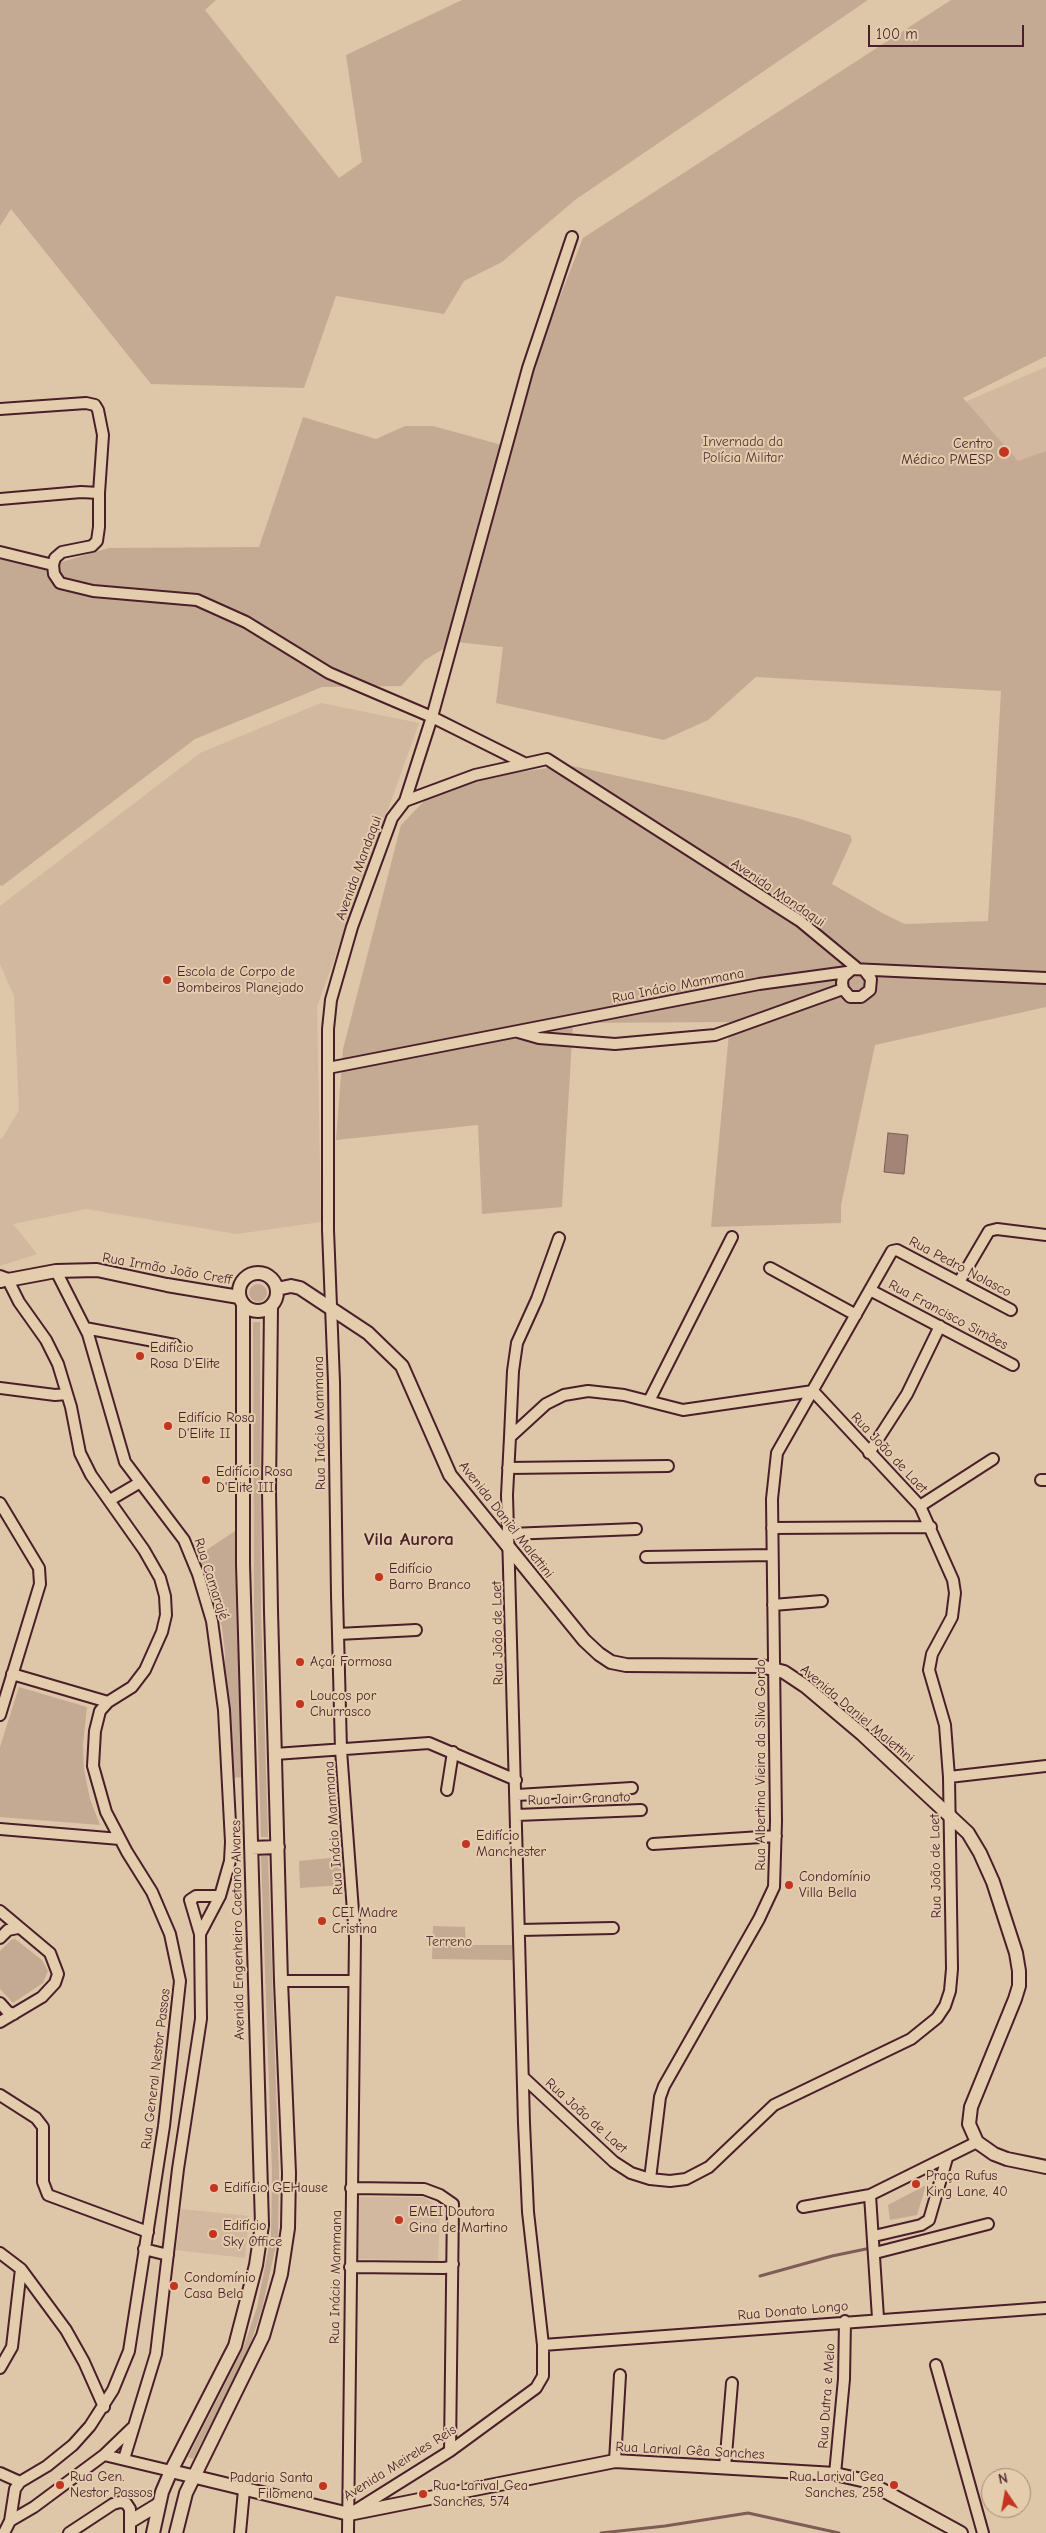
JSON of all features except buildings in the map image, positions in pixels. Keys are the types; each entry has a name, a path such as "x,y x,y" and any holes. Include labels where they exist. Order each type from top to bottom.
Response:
{"street":[{"path":"405,801 432,717 528,368 572,237"},
{"path":"0,409 86,403 94,405 98,410 102,435 99,493 100,527 97,541 92,546 62,552 55,558 53,565 54,574 60,583 93,592 197,600 246,622 329,673 432,717 524,763"},
{"path":"0,499 81,492 99,493"},
{"path":"0,552 53,565"},
{"name":"Avenida Mandaqui","path":"328,1230 328,1029 334,991 352,927 392,818 405,801 450,783 524,763 547,760 800,921 861,969"},
{"path":"861,969 1046,978"},
{"path":"847,972 843,977 842,988 850,997 861,998 866,995 872,985 871,979 861,969"},
{"name":"Rua Inácio Mammana","path":"328,1068 759,984 861,969"},
{"name":"Rua Inácio Mammana","path":"515,1032 539,1038 614,1044 715,1035 842,988"},
{"path":"959,1282 987,1233 994,1229 1046,1235"},
{"name":"Rua Inácio Mammana","path":"328,1230 334,1382 341,1750 354,1905 348,2533"},
{"path":"649,1401 732,1237"},
{"name":"Rua João de Laet","path":"543,2344 528,2212 508,1468 513,1372 517,1344 537,1299 559,1238"},
{"name":"Rua Pedro Nolasco","path":"897,1250 1012,1310"},
{"name":"Rua Albertina Vieira da Silva Gordo","path":"650,2179 662,2091 770,1897 775,1877 772,1499 777,1453 796,1416 813,1391 890,1253 897,1250"},
{"path":"770,1268 856,1315"},
{"name":"Rua Irmão João Creff","path":"3,1280 56,1271 97,1270 241,1301"},
{"name":"Rua Camarajé","path":"56,1271 86,1328 125,1462 139,1483 155,1499 184,1540 198,1574 212,1621 224,1710 231,1842 230,1861 220,1896 200,1934"},
{"path":"176,2533 186,2493 263,2336 285,2254 288,2228 289,2173 281,1981 269,1491 272,1306 277,1297 277,1289 272,1279 268,1276 251,1274 240,1286 241,1301 256,1312 272,1306"},
{"name":"Rua General Nestor Passos","path":"3,1280 46,1340 58,1364 80,1452 91,1475 110,1500 160,1578 165,1596 166,1615 156,1647 145,1670 132,1687 108,1702 100,1710 95,1730 93,1766 106,1812 152,1892 170,1934 180,1981 166,2116 129,2351 120,2376 104,2407 73,2445 47,2466 20,2482"},
{"name":"Avenida Daniel Malettini","path":"277,1289 294,1286 368,1333 402,1366 450,1476 584,1640 611,1662 626,1665 741,1665 774,1668 805,1686 968,1833 980,1853 993,1882 1016,1953 1019,1971 1019,1986 1015,1999 971,2107 969,2124 976,2142"},
{"name":"Rua Francisco Simões","path":"870,1290 1013,1365"},
{"name":"Avenida Engenheiro Caetano Alvares","path":"153,2533 159,2504 171,2471 235,2346 256,2265 262,2225 242,1549 241,1301"},
{"path":"869,1454 907,1394 940,1326"},
{"path":"86,1328 175,1346"},
{"path":"0,1388 54,1395 67,1394"},
{"path":"510,1437 546,1404 564,1395 588,1391 649,1401 672,1408 694,1410 813,1391"},
{"name":"Rua João de Laet","path":"524,2078 614,2162 631,2173 650,2179 670,2182 686,2179 699,2174 774,2105 911,2039 937,2018 950,1991 952,1969 949,1777 945,1725 929,1670 930,1661 952,1617 955,1593 952,1580 920,1506 909,1492 869,1454 813,1391"},
{"path":"920,1506 993,1458"},
{"path":"508,1468 668,1466"},
{"path":"110,1500 139,1483"},
{"path":"0,1503 39,1568 40,1584 0,1715"},
{"path":"510,1534 636,1528"},
{"path":"772,1528 931,1528"},
{"path":"646,1557 772,1555"},
{"path":"773,1605 821,1598 822,1612"},
{"path":"338,1634 416,1630"},
{"path":"12,1674 108,1702"},
{"path":"275,1754 429,1743 516,1780"},
{"path":"447,1790 453,1752"},
{"path":"949,1777 1046,1766"},
{"path":"517,1795 632,1788"},
{"name":"Rua Jair Granato","path":"517,1815 641,1810"},
{"path":"0,1829 120,1839"},
{"path":"653,1844 776,1836"},
{"path":"251,1848 278,1846"},
{"path":"124,2459 156,2354 178,2169 201,2019 200,1934 190,1900 196,1896 220,1896"},
{"path":"0,1911 50,1953 58,1974 55,1983 42,1997 0,2022"},
{"path":"0,1938 8,1930 18,1928"},
{"path":"520,1930 613,1928"},
{"path":"281,1981 354,1981"},
{"path":"0,2004 8,2012 14,2014"},
{"path":"0,2094 36,2118 43,2127 43,2182 48,2195 148,2232"},
{"path":"803,2207 870,2195 976,2142 1007,2159 1046,2167"},
{"path":"875,2245 929,2220 947,2158"},
{"path":"351,2188 424,2189 451,2201 453,2204 450,2451"},
{"path":"870,2195 875,2245 878,2318"},
{"path":"875,2245 988,2224"},
{"path":"144,2249 168,2255"},
{"path":"0,2253 21,2269 66,2330 84,2362 104,2407"},
{"path":"350,2267 444,2268 451,2267 452,2264"},
{"path":"0,2368 9,2355 12,2346 21,2269"},
{"name":"Rua Donato Longo","path":"543,2344 878,2318 1046,2308"},
{"name":"Rua Dutra e Melo","path":"835,2474 844,2379 845,2321"},
{"name":"Avenida Meireles Reis","path":"104,2454 193,2478 349,2514 450,2451 536,2388 543,2376 543,2344"},
{"path":"936,2366 983,2533"},
{"path":"614,2461 620,2375"},
{"path":"726,2467 732,2383"},
{"path":"5,2526 104,2454 134,2425"},
{"name":"Rua Larival Gêa Sanches","path":"349,2514 614,2461 835,2474 866,2481 961,2533"},
{"path":"0,2473 20,2482 14,2494 5,2526"},
{"path":"240,2533 244,2490"},
{"path":"69,2533 113,2504 126,2503 131,2513 130,2527"},
{"path":"130,2527 159,2504"}],"shaded area":[{"name":"Centro Médico PMESP","path":"1046,367 1046,489 935,415"},
{"name":"Escola de Corpo de Bombeiros Planejado","path":"321,703 419,723 317,1007 321,1222 237,1234 86,1209 13,1224 37,1254 0,1266 0,1138 2,1139 19,1110 14,996 0,964 0,906 200,753"},
{"path":"888,1133 908,1135 904,1174 884,1172"},
{"name":"EMEI Doutora Gina de Martino","path":"359,2197 424,2197 438,2207 440,2210 438,2260 357,2259"},
{"path":"181,2209 249,2216 245,2258 176,2250"}],"green space":[{"path":"0,0 216,0 205,10 339,178 362,162 346,55 462,0 868,0 575,200 502,262 464,281 444,314 336,296 304,388 151,384 11,209 0,226"},
{"name":"Invernada da Polícia Militar","path":"951,0 1046,0 1046,356 963,398 1018,461 1046,451 1046,1007 875,1045 841,1205 841,1223 711,1227 730,1022 573,1023 562,1207 482,1214 478,1125 336,1140 343,1049 401,825 435,790 520,772 568,765 695,793 797,818 850,835 852,840 832,884 905,924 988,921 1001,691 756,677 708,720 664,740 496,703 503,647 455,642 425,660 401,686 322,687 195,739 2,886 0,885 0,554 48,566 109,548 259,547 303,417 376,439 405,426 433,426 502,445 583,238"},
{"path":"254,1284 262,1284 267,1289 265,1300 254,1302 249,1297 249,1289"},
{"path":"253,1322 260,1322 261,1611 268,1837 261,1837 254,1611"},
{"path":"235,1531 237,1597 248,1703 241,1716 242,1777 233,1778 230,1713 223,1704 225,1653 222,1627 199,1555"},
{"path":"19,1687 87,1707 83,1745 84,1770 90,1799 100,1825 0,1817 0,1747"},
{"path":"261,1856 268,1856 279,2173 278,2236 262,2309 248,2351 193,2459 188,2457 243,2349 257,2307 271,2236 272,2173"},
{"path":"340,1857 342,1885 300,1888 299,1861"},
{"name":"Terreno","path":"433,1926 465,1927 466,1945 512,1945 512,1960 432,1959"},
{"path":"15,1939 42,1960 48,1971 43,1983 13,2003 0,1989 0,1951 11,1940"},
{"path":"926,2185 917,2215 890,2220 888,2205"}],"waterway":[{"path":"760,2276 832,2256 895,2243"},
{"path":"601,2533 665,2526 748,2513 839,2533"}],"place":[{"name":"Centro Médico PMESP","path":"1004,452"},
{"name":"Escola de Corpo de Bombeiros Planejado","path":"167,980"},
{"name":"Edifício Rosa D'Elite","path":"140,1356"},
{"name":"Edifício Rosa D'Elite II","path":"168,1426"},
{"name":"Edifício Rosa D'Elite III","path":"206,1480"},
{"name":"Edifício Barro Branco","path":"379,1577"},
{"name":"Açaí Formosa","path":"300,1662"},
{"name":"Loucos por Churrasco","path":"300,1704"},
{"name":"Edifício Manchester","path":"466,1844"},
{"name":"Condomínio Villa Bella","path":"789,1885"},
{"name":"CEI Madre Cristina","path":"322,1921"},
{"name":"Praça Rufus King Lane, 40","path":"916,2184"},
{"name":"Edifício GEHause","path":"214,2188"},
{"name":"EMEI Doutora Gina de Martino","path":"399,2220"},
{"name":"Edifício Sky Office","path":"213,2234"},
{"name":"Condomínio Casa Bela","path":"174,2286"},
{"name":"Rua Gen. Nestor Passos","path":"60,2485"},
{"name":"Rua Larival Gea Sanches, 258","path":"894,2485"},
{"name":"Padaria Santa Filomena","path":"323,2486"},
{"name":"Rua Larival Gea Sanches, 574","path":"423,2494"}],"district":[{"name":"Vila Aurora","path":"409,1540"}]}
